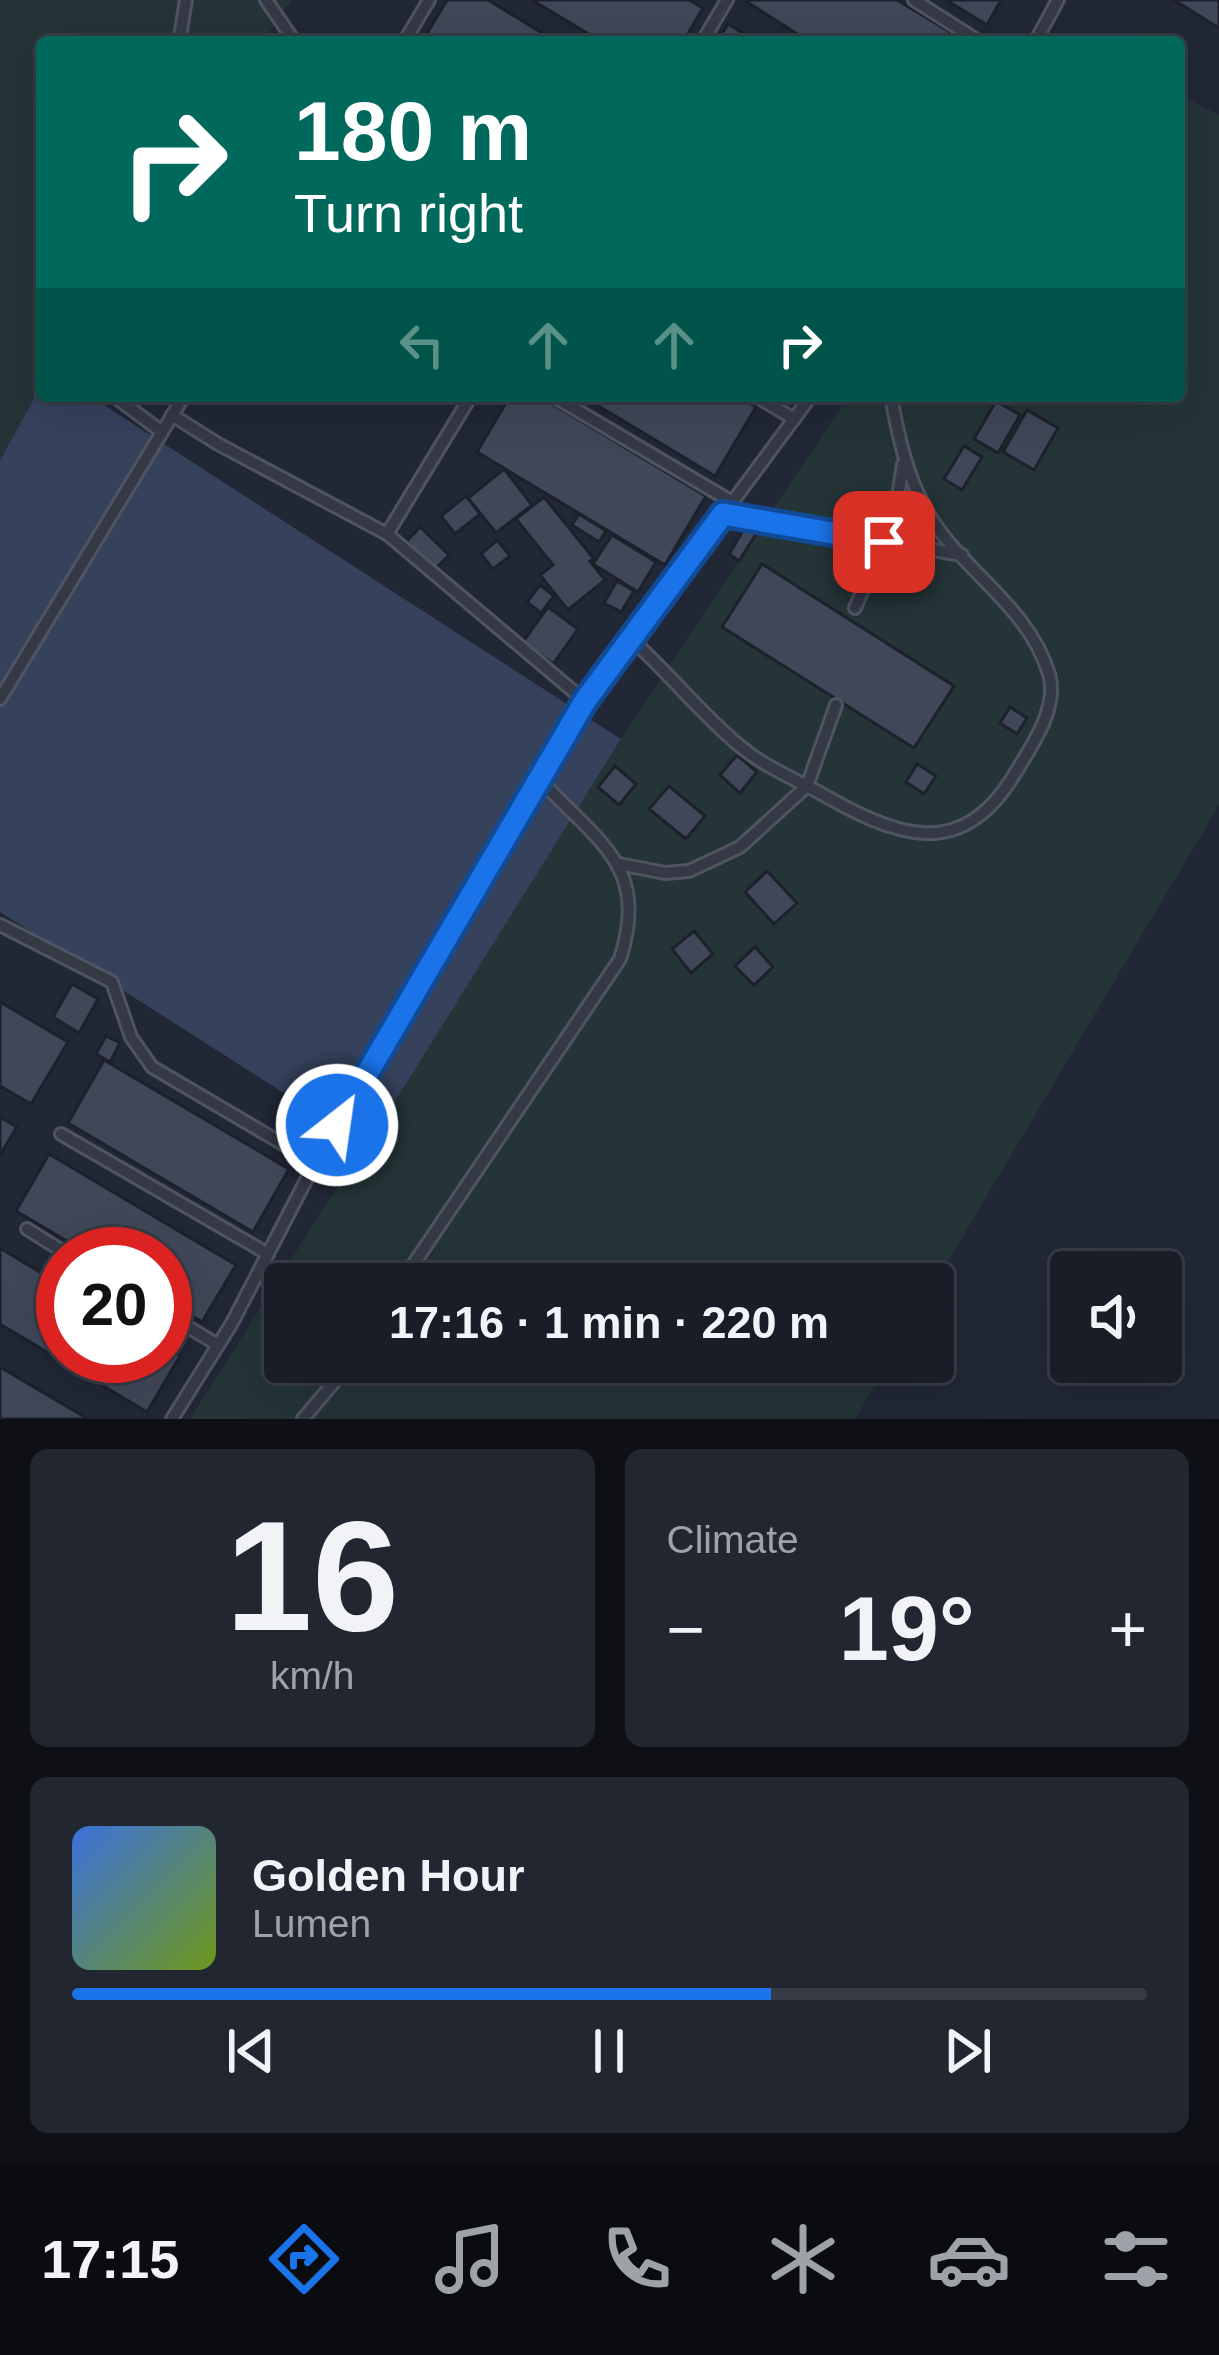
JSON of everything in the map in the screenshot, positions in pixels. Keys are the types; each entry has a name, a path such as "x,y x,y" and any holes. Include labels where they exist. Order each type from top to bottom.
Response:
{"lane":[{"path":"180,36 187,0"},
{"path":"266,0 291,36"},
{"path":"408,36 429,0"},
{"path":"706,36 728,0"},
{"path":"914,0 971,36"},
{"path":"1038,36 1058,0"},
{"path":"122,402 162,432"},
{"path":"0,699 180,402"},
{"path":"387,534 467,402"},
{"path":"563,402 732,502"},
{"path":"770,402 794,419"},
{"path":"172,1419 218,1345 315,1163 585,701 807,402"},
{"path":"631,639 743,749 880,827 925,836 962,827 1005,789 1034,741 1050,701 1051,680 1031,630 927,512 903,459 892,402"},
{"path":"172,415 218,445 387,534 585,701"},
{"path":"856,608 895,516 903,459"},
{"path":"723,514 963,555"},
{"path":"619,864 664,873 689,871 740,847 807,787 836,705"},
{"path":"414,1263 620,959 633,920 630,888 619,864 539,779"},
{"path":"0,925 112,982 131,1037 152,1067 315,1163"},
{"path":"61,1134 268,1254"},
{"path":"26,1229 36,1235"},
{"path":"192,1329 218,1345"},
{"path":"303,1419 333,1383"}],"shaded area":[{"path":"0,0 291,0 267,36 36,36 36,394 0,461"},
{"path":"1185,97 1219,115 1219,805 947,1263 289,1263 621,739 844,402 1185,402"},
{"path":"264,1302 264,1383 876,1383 855,1419 190,1419"}],"water":[{"path":"36,394 36,402 99,402 621,739 367,1146 0,912 0,461"}],"building":[{"path":"447,0 488,0 547,36 426,36"},
{"path":"532,0 689,0 703,8 687,36 592,36"},
{"path":"744,0 897,0 957,36 801,36"},
{"path":"946,0 1001,0 987,25"},
{"path":"1174,0 1219,0 1219,28"},
{"path":"728,24 747,36 721,36"},
{"path":"506,402 549,402 706,496 665,565 477,452"},
{"path":"592,402 747,402 756,407 715,476"},
{"path":"995,402 1020,415 998,453 974,439"},
{"path":"1027,410 1058,428 1034,470 1003,452"},
{"path":"964,446 982,457 962,490 944,479"},
{"path":"504,469 532,505 496,533 468,498"},
{"path":"466,496 480,514 455,534 441,516"},
{"path":"544,497 605,580 568,610 540,575 553,565 516,519"},
{"path":"579,514 606,531 599,542 572,525"},
{"path":"747,524 758,531 739,561 729,554"},
{"path":"420,527 449,555 434,570 405,543"},
{"path":"612,535 656,562 638,592 593,564"},
{"path":"497,540 510,556 493,569 481,554"},
{"path":"762,564 954,686 914,748 722,627"},
{"path":"617,581 634,591 621,612 604,603"},
{"path":"540,585 554,596 541,613 527,602"},
{"path":"548,607 578,629 553,664 523,642"},
{"path":"1010,707 1027,718 1017,734 1000,723"},
{"path":"737,755 757,772 740,793 720,775"},
{"path":"917,764 936,776 924,794 906,782"},
{"path":"615,766 636,784 619,805 598,787"},
{"path":"669,786 705,816 686,839 649,809"},
{"path":"767,871 797,903 774,924 745,892"},
{"path":"694,931 713,954 691,973 672,949"},
{"path":"755,947 773,967 754,985 735,966"},
{"path":"72,984 98,999 79,1033 53,1017"},
{"path":"0,1002 68,1042 31,1104 0,1086"},
{"path":"106,1036 120,1043 110,1062 96,1054"},
{"path":"104,1060 289,1169 253,1232 68,1123"},
{"path":"0,1117 17,1127 0,1155"},
{"path":"49,1154 172,1227 43,1227 16,1211"},
{"path":"192,1239 236,1265 202,1322 192,1316"},
{"path":"0,1248 36,1270 36,1346 0,1324"},
{"path":"0,1367 88,1419 0,1419"},
{"path":"99,1383 164,1383 147,1412"}],"route":[{"path":"337,1125 585,701 723,514 884,542"}]}
